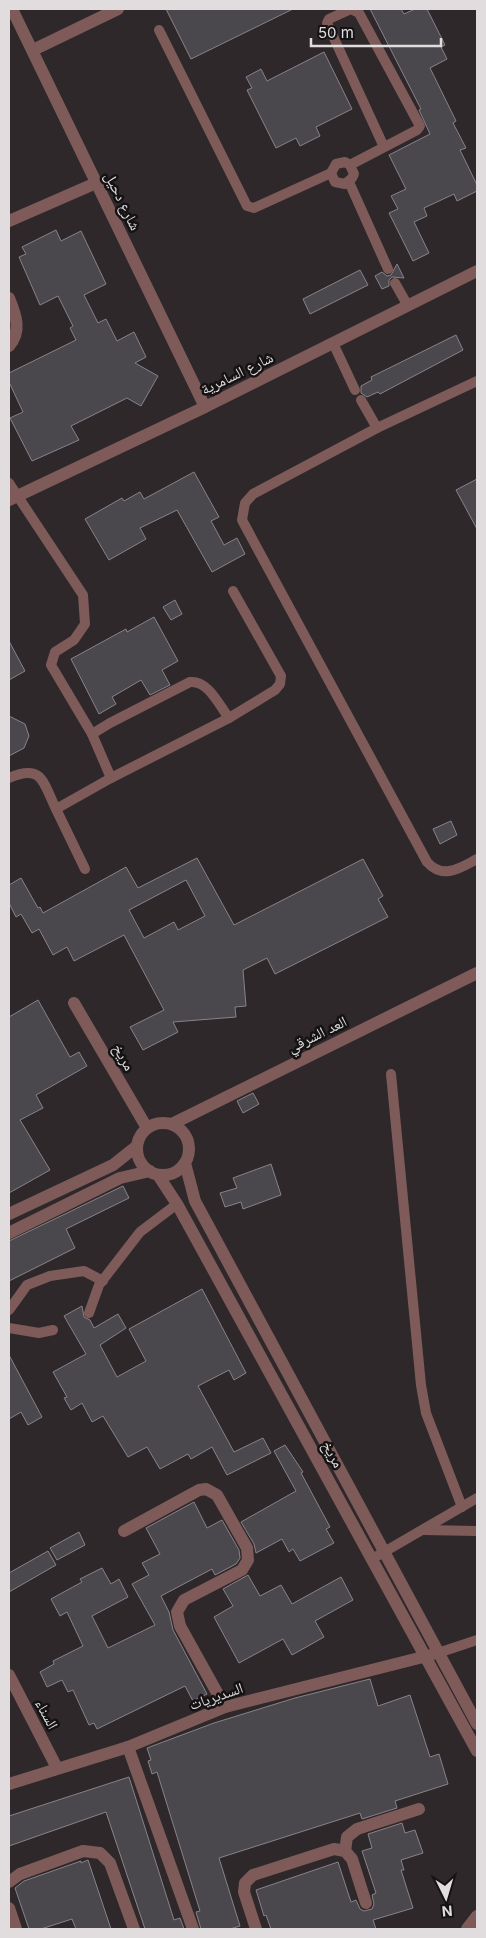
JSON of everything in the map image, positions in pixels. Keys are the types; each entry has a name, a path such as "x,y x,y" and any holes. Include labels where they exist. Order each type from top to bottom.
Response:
{"street":[{"name":"شارع دحيل","path":"12,9 205,407"},
{"path":"33,50 118,9"},
{"path":"9,221 96,183"},
{"name":"شارع السامرية","path":"14,497 205,407 477,272"},
{"path":"9,298 16,315 18,332 9,346"},
{"name":"العد الشرقي","path":"172,1124 477,973"},
{"name":"مريخ","path":"74,1003 147,1128"},
{"path":"9,1232 120,1178 176,1172 185,1163 190,1150 187,1137 183,1131 172,1124 159,1123 147,1128 140,1136 137,1146 141,1163 154,1173"},
{"path":"9,1214 113,1165 137,1146"},
{"name":"مريخ","path":"185,1163 195,1201 477,1724"},
{"name":"مريخ","path":"154,1173 177,1204 372,1559 424,1658 477,1751"},
{"path":"124,1531 199,1490 206,1489 217,1495 247,1548 248,1560 242,1570 184,1600 177,1612 180,1626 225,1707"},
{"name":"السديريات","path":"9,1784 128,1747 225,1707 438,1653"},
{"name":"السناء","path":"9,1675 57,1768"},
{"path":"128,1747 193,1929"},
{"path":"366,1903 352,1859 345,1850 347,1837 357,1829 419,1809"},
{"path":"256,1929 244,1892 245,1883 253,1875 334,1849 345,1850"},
{"path":"9,1882 20,1874 83,1851 100,1853 110,1863 134,1929"},
{"path":"9,1908 16,1929"},
{"path":"467,1929 477,1916"}],"lane":[{"path":"350,165 354,174 349,182 340,184 335,182 331,173 332,168 340,162 350,165 384,147 420,126 359,13 350,9 329,19 327,23 384,147"},
{"path":"159,30 247,206 254,208 331,173"},
{"path":"349,182 388,269"},
{"path":"395,283 408,306"},
{"path":"333,344 355,390"},
{"path":"477,381 377,428 253,494 246,503 242,520 252,542 427,862 433,868 442,872 453,871 477,859"},
{"path":"361,400 377,428"},
{"path":"9,483 14,497 83,594 85,624 74,640 55,652 51,665 92,734 111,778"},
{"path":"56,809 111,778 229,718 275,690 280,684 281,676 233,591"},
{"path":"92,734 110,722 190,682 197,681 204,684 229,718"},
{"path":"9,778 21,772 32,771 39,776 86,869"},
{"path":"391,1074 421,1385 426,1413 462,1507"},
{"path":"90,1313 99,1285 140,1232 177,1204"},
{"path":"9,1310 27,1285 50,1276 84,1271 103,1281"},
{"path":"9,1328 39,1333 53,1330"},
{"path":"372,1559 477,1498"},
{"path":"422,1530 477,1531"},
{"path":"438,1653 477,1640"}],"building":[{"path":"166,9 293,9 191,59"},
{"path":"370,9 401,9 404,14 415,9 427,9 445,45 441,47 447,59 430,68 456,121 453,123 466,148 460,150 477,185 477,191 457,201 454,194 424,208 427,216 414,222 429,253 413,261 389,213 398,209 391,196 406,189 389,155 430,134 419,110 421,109"},
{"path":"324,52 352,109 316,127 320,136 300,146 296,138 276,148 247,90 252,88 246,77 261,69 267,81"},
{"path":"56,230 61,241 81,231 106,284 84,295 98,323 106,319 117,341 134,332 146,357 135,363 158,376 141,406 127,398 71,426 79,440 32,461 10,418 23,412 9,382 9,373 76,340 70,328 73,326 58,296 40,305 19,257 26,254 22,247"},
{"path":"397,264 404,278 392,277 389,280 389,286 382,289 375,276 382,272 387,276 391,275"},
{"path":"360,270 368,285 310,314 303,299"},
{"path":"456,335 463,350 380,394 378,392 367,397 361,393 361,386 372,380 371,377"},
{"path":"194,472 219,517 211,521 224,545 237,538 245,554 212,572 177,510 140,528 146,539 109,560 85,519 122,498 124,501 140,492 144,499"},
{"path":"477,479 477,529 456,490"},
{"path":"175,600 182,614 171,620 163,607"},
{"path":"154,617 178,661 162,670 170,685 150,695 141,680 112,697 116,704 99,714 71,659 126,629 127,632"},
{"path":"9,641 25,671 9,680"},
{"path":"9,716 25,724 29,736 24,748 9,756"},
{"path":"451,821 457,835 440,844 433,829"},
{"path":"197,858 234,925 363,859 383,896 378,899 388,917 275,974 267,958 243,970 246,1006 235,1007 236,1017 173,1022 178,1032 143,1050 130,1027 164,1010 124,935 74,961 67,947 53,955 39,929 32,933 21,914 16,917 9,903 9,885 21,878 38,908 40,907 43,913 126,867 138,888","holes":["186,880 205,916 178,930 174,922 144,938 129,910"]},
{"path":"38,1000 70,1057 79,1052 87,1066 36,1095 43,1108 20,1120 50,1170 9,1193 9,1017"},
{"path":"253,1093 259,1104 243,1113 237,1101"},
{"path":"271,1164 281,1195 243,1209 241,1202 225,1207 220,1193 237,1188 233,1178"},
{"path":"123,1186 129,1198 66,1229 75,1248 9,1281 9,1241"},
{"path":"202,1289 246,1373 234,1380 229,1370 198,1386 234,1452 263,1438 271,1453 227,1475 212,1447 191,1459 188,1454 160,1469 147,1447 128,1457 103,1416 92,1422 82,1403 71,1410 64,1398 67,1397 53,1372 86,1354 64,1316 82,1306 84,1317 90,1320 94,1328 118,1314 126,1328 100,1345 117,1377 146,1361 129,1329"},
{"path":"9,1355 42,1417 28,1425 21,1412 9,1419"},
{"path":"285,1445 303,1472 301,1473 330,1527 326,1529 334,1543 300,1561 293,1549 289,1552 282,1539 256,1553 254,1544 241,1522 296,1491 274,1451"},
{"path":"194,1502 207,1528 222,1520 239,1550 240,1558 236,1564 215,1575 212,1569 161,1596 169,1612 173,1630 207,1694 193,1701 185,1686 97,1729 94,1723 89,1725 73,1690 68,1692 62,1680 47,1687 40,1672 54,1664 53,1661 83,1646 67,1612 60,1616 51,1599 82,1582 80,1579 102,1568 111,1584 119,1579 128,1597 92,1616 108,1648 155,1625 132,1584 149,1575 142,1563 160,1554 146,1528"},
{"path":"79,1532 85,1545 57,1560 50,1548"},
{"path":"48,1551 56,1565 9,1592 9,1573"},
{"path":"248,1575 260,1596 281,1585 292,1604 341,1577 353,1600 315,1621 324,1637 292,1655 283,1639 239,1663 214,1617 233,1606 223,1589"},
{"path":"370,1679 378,1706 410,1695 430,1757 439,1754 448,1784 395,1801 397,1808 362,1819 360,1813 219,1858 240,1926 230,1929 201,1929 196,1912 200,1911 157,1772 152,1774 148,1761 151,1760 147,1748 214,1723 295,1698"},
{"path":"129,1777 174,1920 180,1918 184,1929 145,1929 106,1812 9,1846 9,1816"},
{"path":"402,1823 405,1833 415,1830 423,1853 401,1860 404,1870 401,1870 413,1908 373,1920 376,1929 271,1929 266,1915 264,1916 256,1890 338,1862 351,1902 356,1900 360,1909 364,1911 372,1909 374,1904 372,1895 376,1893 362,1851 372,1848 368,1834"},
{"path":"88,1860 111,1929 76,1929 72,1919 41,1929 29,1929 15,1888 24,1881"}]}
